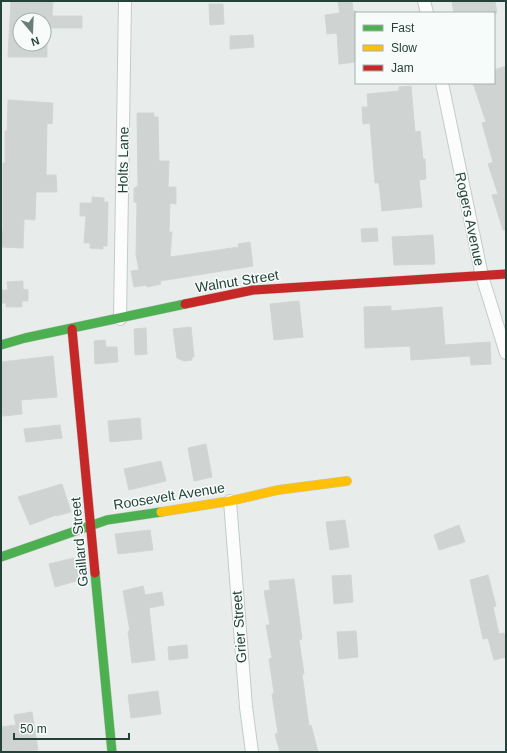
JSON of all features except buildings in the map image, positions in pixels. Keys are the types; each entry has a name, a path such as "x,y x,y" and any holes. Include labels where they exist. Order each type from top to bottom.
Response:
{"street":[{"name":"Holts Lane","path":"120,319 125,1"},
{"path":"424,1 427,12"},
{"name":"Rogers Avenue","path":"442,84 482,276 506,353"},
{"name":"Walnut Street","path":"1,345 25,338 120,319 222,296 269,288 506,274"},
{"name":"Gaillard Street","path":"72,329 92,526 112,752"},
{"path":"1,335 25,338"},
{"name":"Roosevelt Avenue","path":"1,557 106,520 230,501 278,490 347,481"},
{"name":"Grier Street","path":"230,501 246,707 252,752"}],"traffic: fast":[{"path":"1,345 25,338 185,304"},
{"path":"1,557 107,520 161,512"},
{"path":"95,573 112,752"}],"traffic: slow":[{"path":"161,512 230,501 278,490 347,481"}],"traffic: jam":[{"path":"185,304 253,290 506,274"},
{"path":"72,329 95,573"}]}
